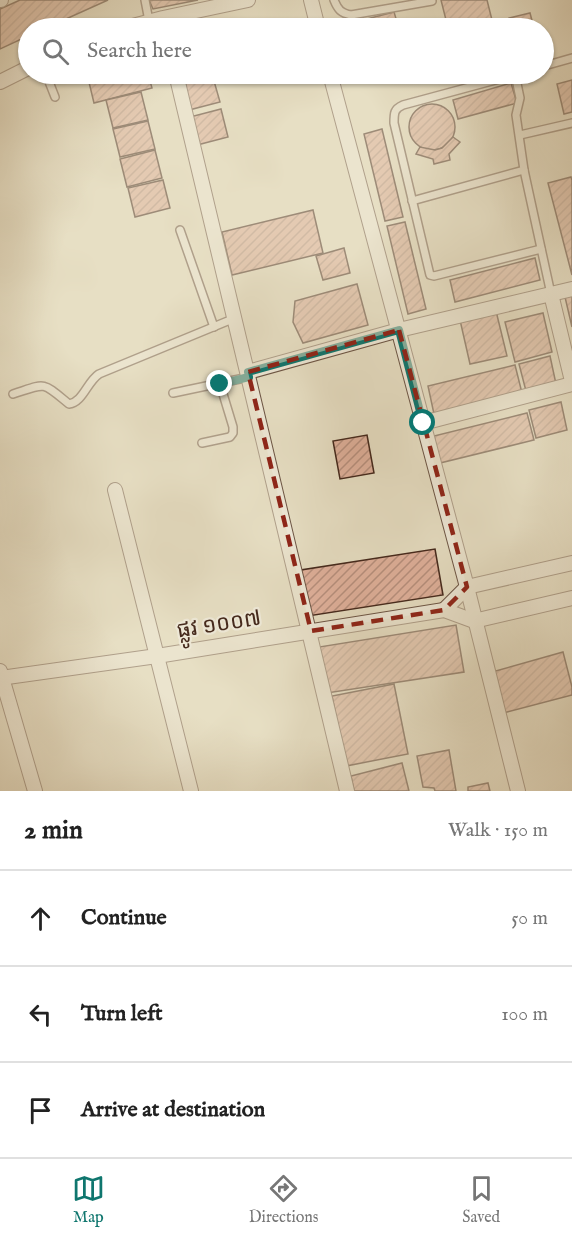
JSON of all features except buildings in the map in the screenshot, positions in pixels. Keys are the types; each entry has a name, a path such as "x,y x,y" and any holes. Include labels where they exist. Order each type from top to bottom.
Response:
{"street":[{"path":"175,18 248,0"},
{"path":"311,0 316,18"},
{"path":"0,82 18,74"},
{"path":"178,84 311,631 347,791"},
{"path":"333,84 467,587 518,791"},
{"path":"248,375 399,330 572,289"},
{"path":"423,423 572,382 551,294"},
{"path":"115,490 191,791"},
{"path":"444,610 467,587 572,563"},
{"path":"474,621 572,598"},
{"name":"ផ្លូវ ១០០៧","path":"1,675 157,656 444,610 474,621"},
{"path":"1,675 35,791"}],"lane":[{"path":"145,0 156,18"},
{"path":"334,0 337,8 351,15 432,1"},
{"path":"554,63 572,58"},
{"path":"50,84 55,97"},
{"path":"481,84 396,108 394,113 394,123 430,275 434,276 541,249"},
{"path":"518,84 520,98 516,115 524,170 551,294"},
{"path":"520,135 572,123"},
{"path":"412,201 524,170"},
{"path":"180,230 214,327"},
{"path":"13,394 42,385 48,387 69,404 74,403 91,380 99,374 235,318"},
{"path":"172,393 220,384 248,375"},
{"path":"202,443 230,437 233,433 220,384"}],"highlighted area":[{"path":"399,330 467,587 444,610 311,631 248,372"}],"route":[{"path":"220,384 249,377 248,372 399,330 423,423"}]}
